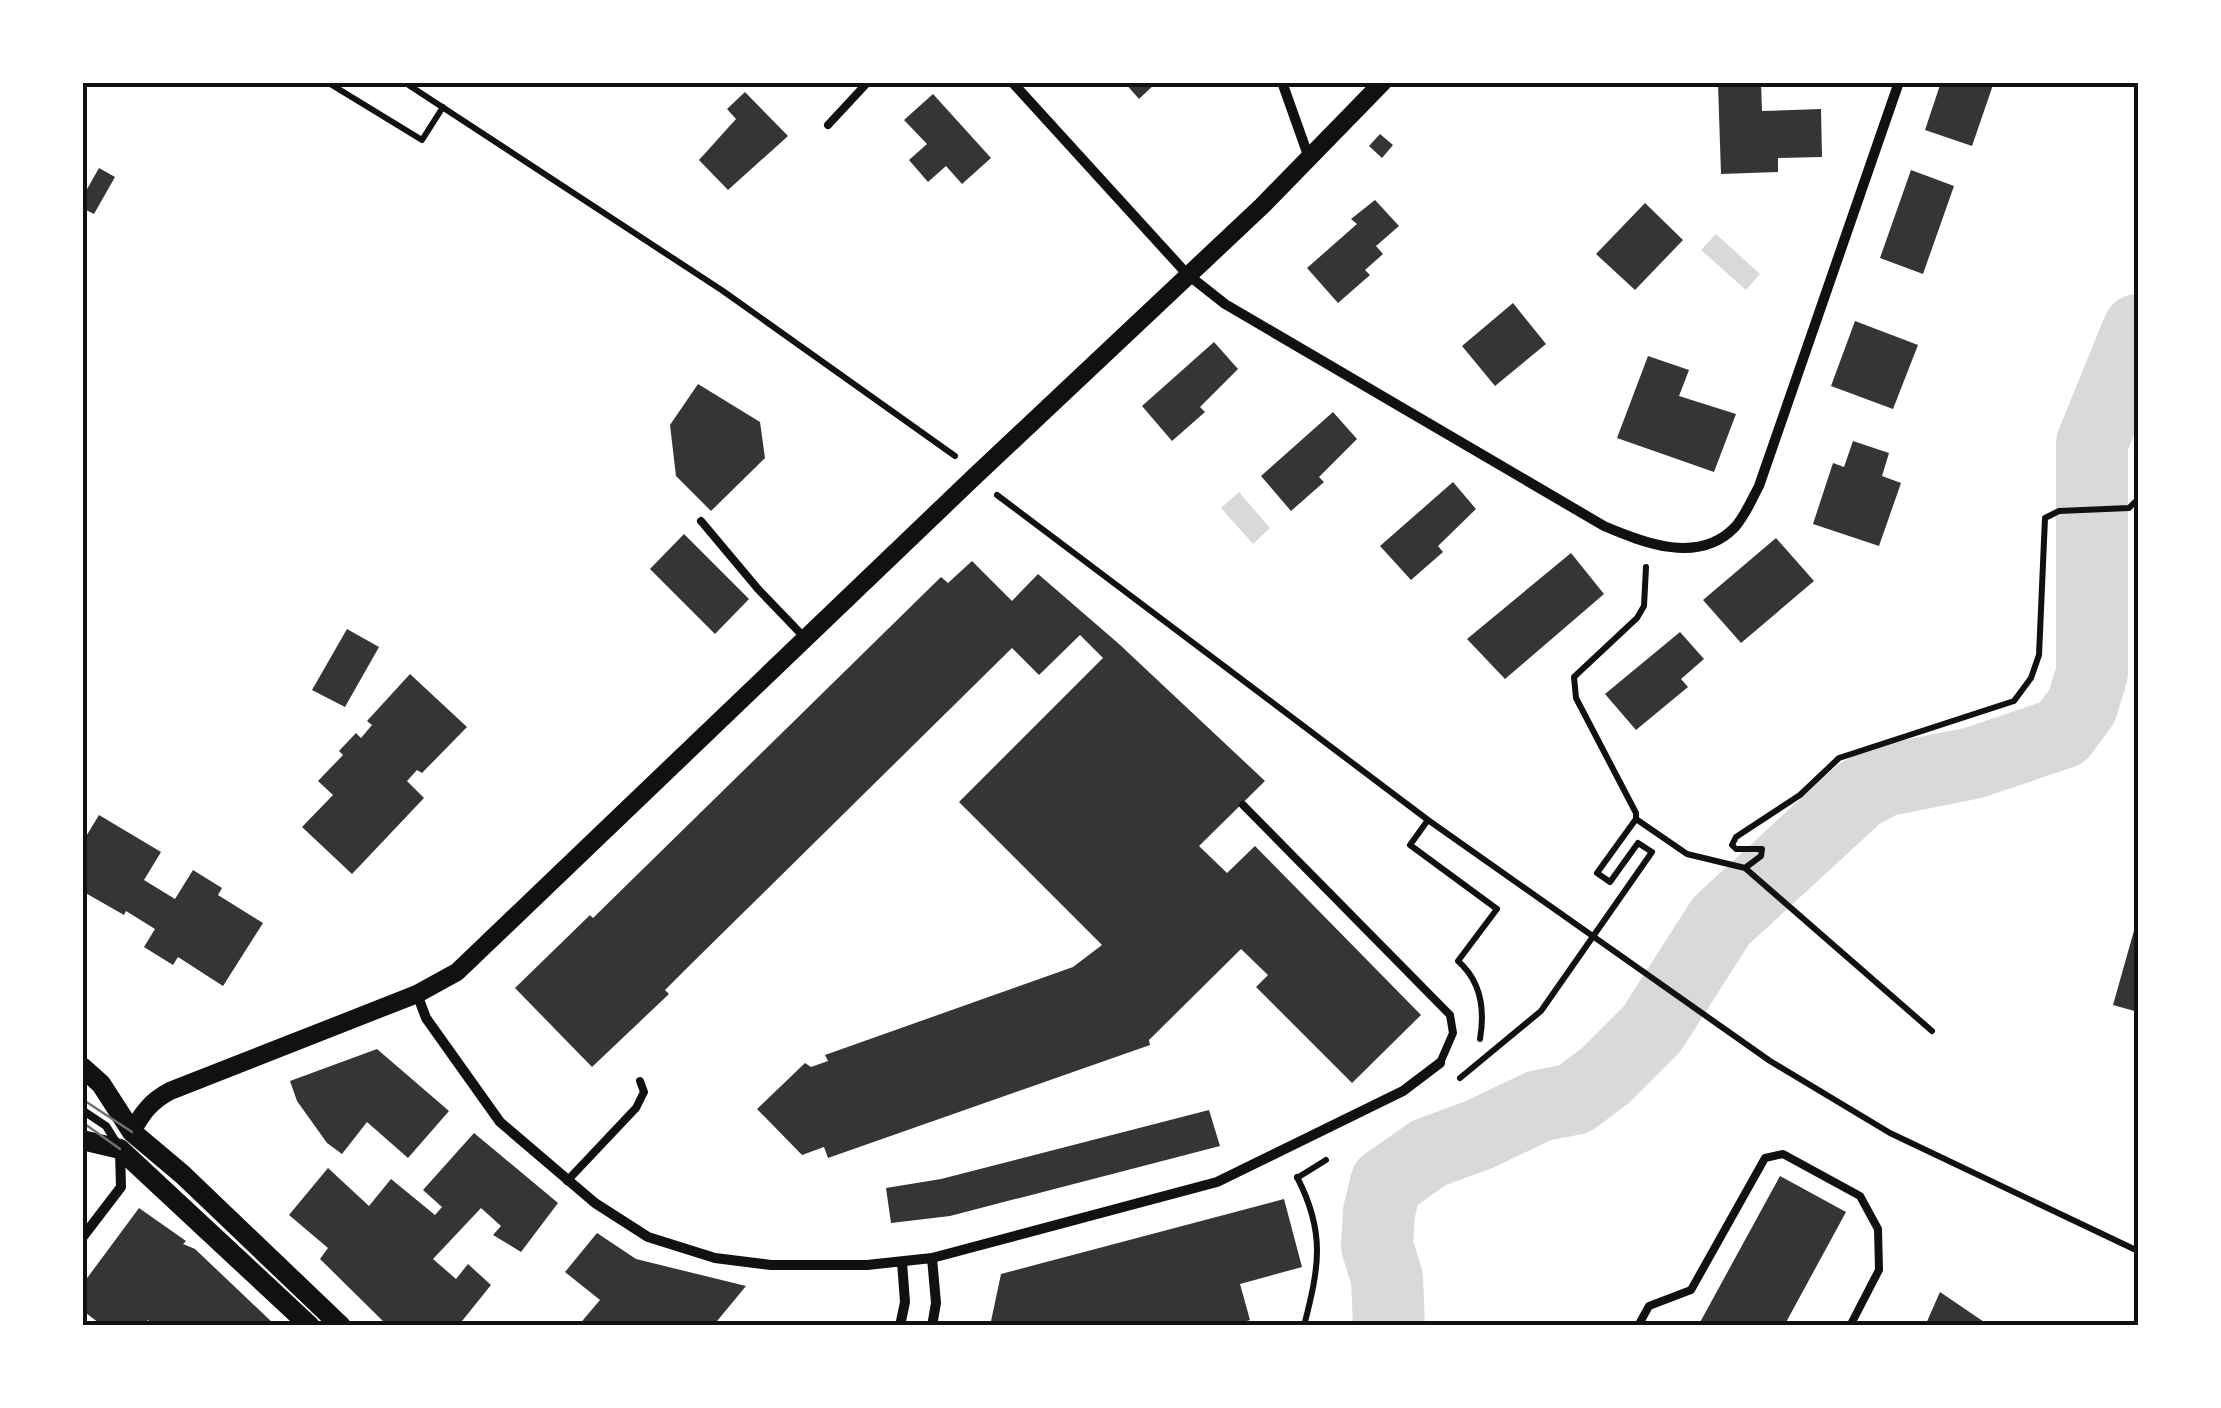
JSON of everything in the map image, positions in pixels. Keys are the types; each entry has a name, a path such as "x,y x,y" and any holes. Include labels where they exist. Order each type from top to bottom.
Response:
{"main road":[{"path":"82,1067 102,1084 126,1140 310,1326"},
{"path":"82,1140 126,1140 182,1174 341,1326"}],"street":[{"path":"1012,82 1187,274 1225,304 1604,526 1648,545 1692,548 1713,543 1736,526 1759,486 1899,82"},
{"path":"1282,82 1310,159"},
{"path":"82,1238 121,1187 126,1140 155,1098 418,994 457,972 1310,159 1383,82"},
{"path":"418,994 426,1018 500,1122 567,1181 610,1215 648,1237 715,1258 746,1263 814,1266 932,1258 1217,1182 1403,1091 1440,1063"},
{"path":"932,1258 936,1303 932,1326"},
{"path":"900,1326 905,1302 902,1262"}],"lane":[{"path":"828,125 868,82"},
{"path":"702,521 805,638"},
{"path":"1243,806 1450,1014 1453,1032 1440,1063"},
{"path":"567,1181 636,1108 644,1092 640,1080"},
{"path":"82,1110 126,1140"},
{"path":"106,1126 126,1140"},
{"path":"1638,1326 1650,1306 1692,1290 1764,1158 1783,1154 1860,1196 1878,1229 1879,1270 1850,1326"}],"path":[{"path":"326,82 422,140 443,106"},
{"path":"404,82 831,365 955,455 972,478 1428,820 1770,1060 1890,1132 2138,1252"},
{"path":"2138,426 2138,475"},
{"path":"1748,871 1762,849 1736,849 1732,845 1736,837 1800,796 1839,758 2014,702 2031,678 2040,655 2045,518 2059,511 2129,508 2138,499"},
{"path":"1648,545 1644,606 1637,618 1574,678 1576,698 1631,800 1636,819 1687,854 1748,871 1932,1031"},
{"path":"1448,1086 1541,1011 1652,852 1638,843 1610,882 1597,873 1636,819"},
{"path":"1428,820 1410,845 1497,909 1458,961"},
{"path":"1304,1326 1316,1274 1318,1241 1312,1208 1297,1178 1331,1157"}],"shaded area":[{"path":"1716,234 1760,274 1746,290 1701,250"},
{"path":"1239,492 1270,528 1253,544 1221,508"}],"building":[{"path":"1124,82 1157,82 1139,99"},
{"path":"1941,82 1994,82 1972,146 1925,130"},
{"path":"1761,83 1762,111 1821,109 1822,157 1778,158 1778,172 1721,174 1718,84"},
{"path":"745,92 788,136 728,190 699,160 736,119 727,109"},
{"path":"933,94 991,158 962,184 946,166 928,182 909,160 927,144 904,120"},
{"path":"1380,134 1393,145 1382,158 1369,146"},
{"path":"99,168 115,177 94,214 82,208 82,198"},
{"path":"1911,170 1954,186 1923,274 1880,258"},
{"path":"1375,200 1399,226 1376,246 1383,254 1365,270 1370,275 1338,303 1307,268 1357,224 1351,219"},
{"path":"1645,203 1683,240 1635,290 1596,254"},
{"path":"1513,303 1546,344 1495,386 1462,346"},
{"path":"1855,321 1918,345 1893,409 1831,386"},
{"path":"1214,342 1238,369 1200,407 1205,412 1172,441 1142,406"},
{"path":"1648,356 1689,370 1679,396 1736,414 1714,472 1617,438"},
{"path":"698,384 760,422 765,458 711,511 676,476 670,425"},
{"path":"1333,412 1357,439 1319,477 1324,482 1291,511 1261,476"},
{"path":"1853,441 1889,453 1882,476 1901,483 1879,546 1813,524 1833,463 1844,467"},
{"path":"1453,482 1476,509 1438,546 1443,552 1411,580 1380,546"},
{"path":"684,534 749,599 715,634 650,569"},
{"path":"1776,538 1814,581 1741,643 1703,600"},
{"path":"1571,553 1604,594 1505,679 1467,639"},
{"path":"972,561 1012,601 1038,574 1265,781 1199,846 1227,873 1255,846 1421,1015 1352,1083 1256,987 1268,975 1241,949 1149,1040 1150,1045 828,1158 824,1147 802,1155 757,1109 805,1063 811,1067 828,1061 825,1055 1073,967 1102,945 959,802 1103,658 1080,635 1039,675 1012,648 592,1067 515,988 590,915 593,918 941,577 948,583"},
{"path":"347,629 379,647 345,707 312,690"},
{"path":"1680,632 1704,659 1681,679 1688,687 1636,730 1605,694"},
{"path":"410,674 467,727 422,773 417,770 407,781 424,798 352,874 302,827 333,795 318,781 343,755 339,751 356,733 361,738 372,725 367,721"},
{"path":"99,815 161,852 144,880 175,899 193,870 222,888 218,895 263,923 223,986 178,957 173,965 144,947 155,929 82,891 82,843"},
{"path":"2138,920 2138,1012 2113,1005"},
{"path":"377,1049 449,1111 408,1158 367,1122 342,1154 327,1143 297,1101 290,1081"},
{"path":"1209,1110 1220,1146 950,1216 891,1223 886,1188 941,1179"},
{"path":"474,1133 558,1203 521,1252 493,1235 501,1226 481,1208 433,1259 456,1279 468,1264 491,1285 458,1326 388,1326 320,1259 328,1248 289,1215 328,1168 369,1206 391,1179 435,1215 442,1207 423,1190"},
{"path":"1780,1176 1846,1212 1784,1326 1698,1326"},
{"path":"1284,1199 1302,1267 1240,1284 1250,1320 1231,1326 990,1326 1001,1274"},
{"path":"139,1208 186,1241 183,1244 195,1249 276,1326 155,1326 148,1320 144,1326 103,1326 82,1310 82,1285"},
{"path":"597,1233 636,1259 746,1286 713,1326 578,1326 600,1300 565,1272"},
{"path":"1940,1292 1990,1326 1925,1326"}],"waterway":[{"path":"1389,1326 1387,1278 1377,1246 1386,1183 1429,1153 1539,1106 1574,1099 1605,1076 1652,1029 1721,921 1859,794 1883,781 1973,763 2062,733 2082,706 2092,673 2092,443 2138,330"}],"tram line":[{"path":"82,1099 132,1132"},
{"path":"82,1122 120,1149"}]}
